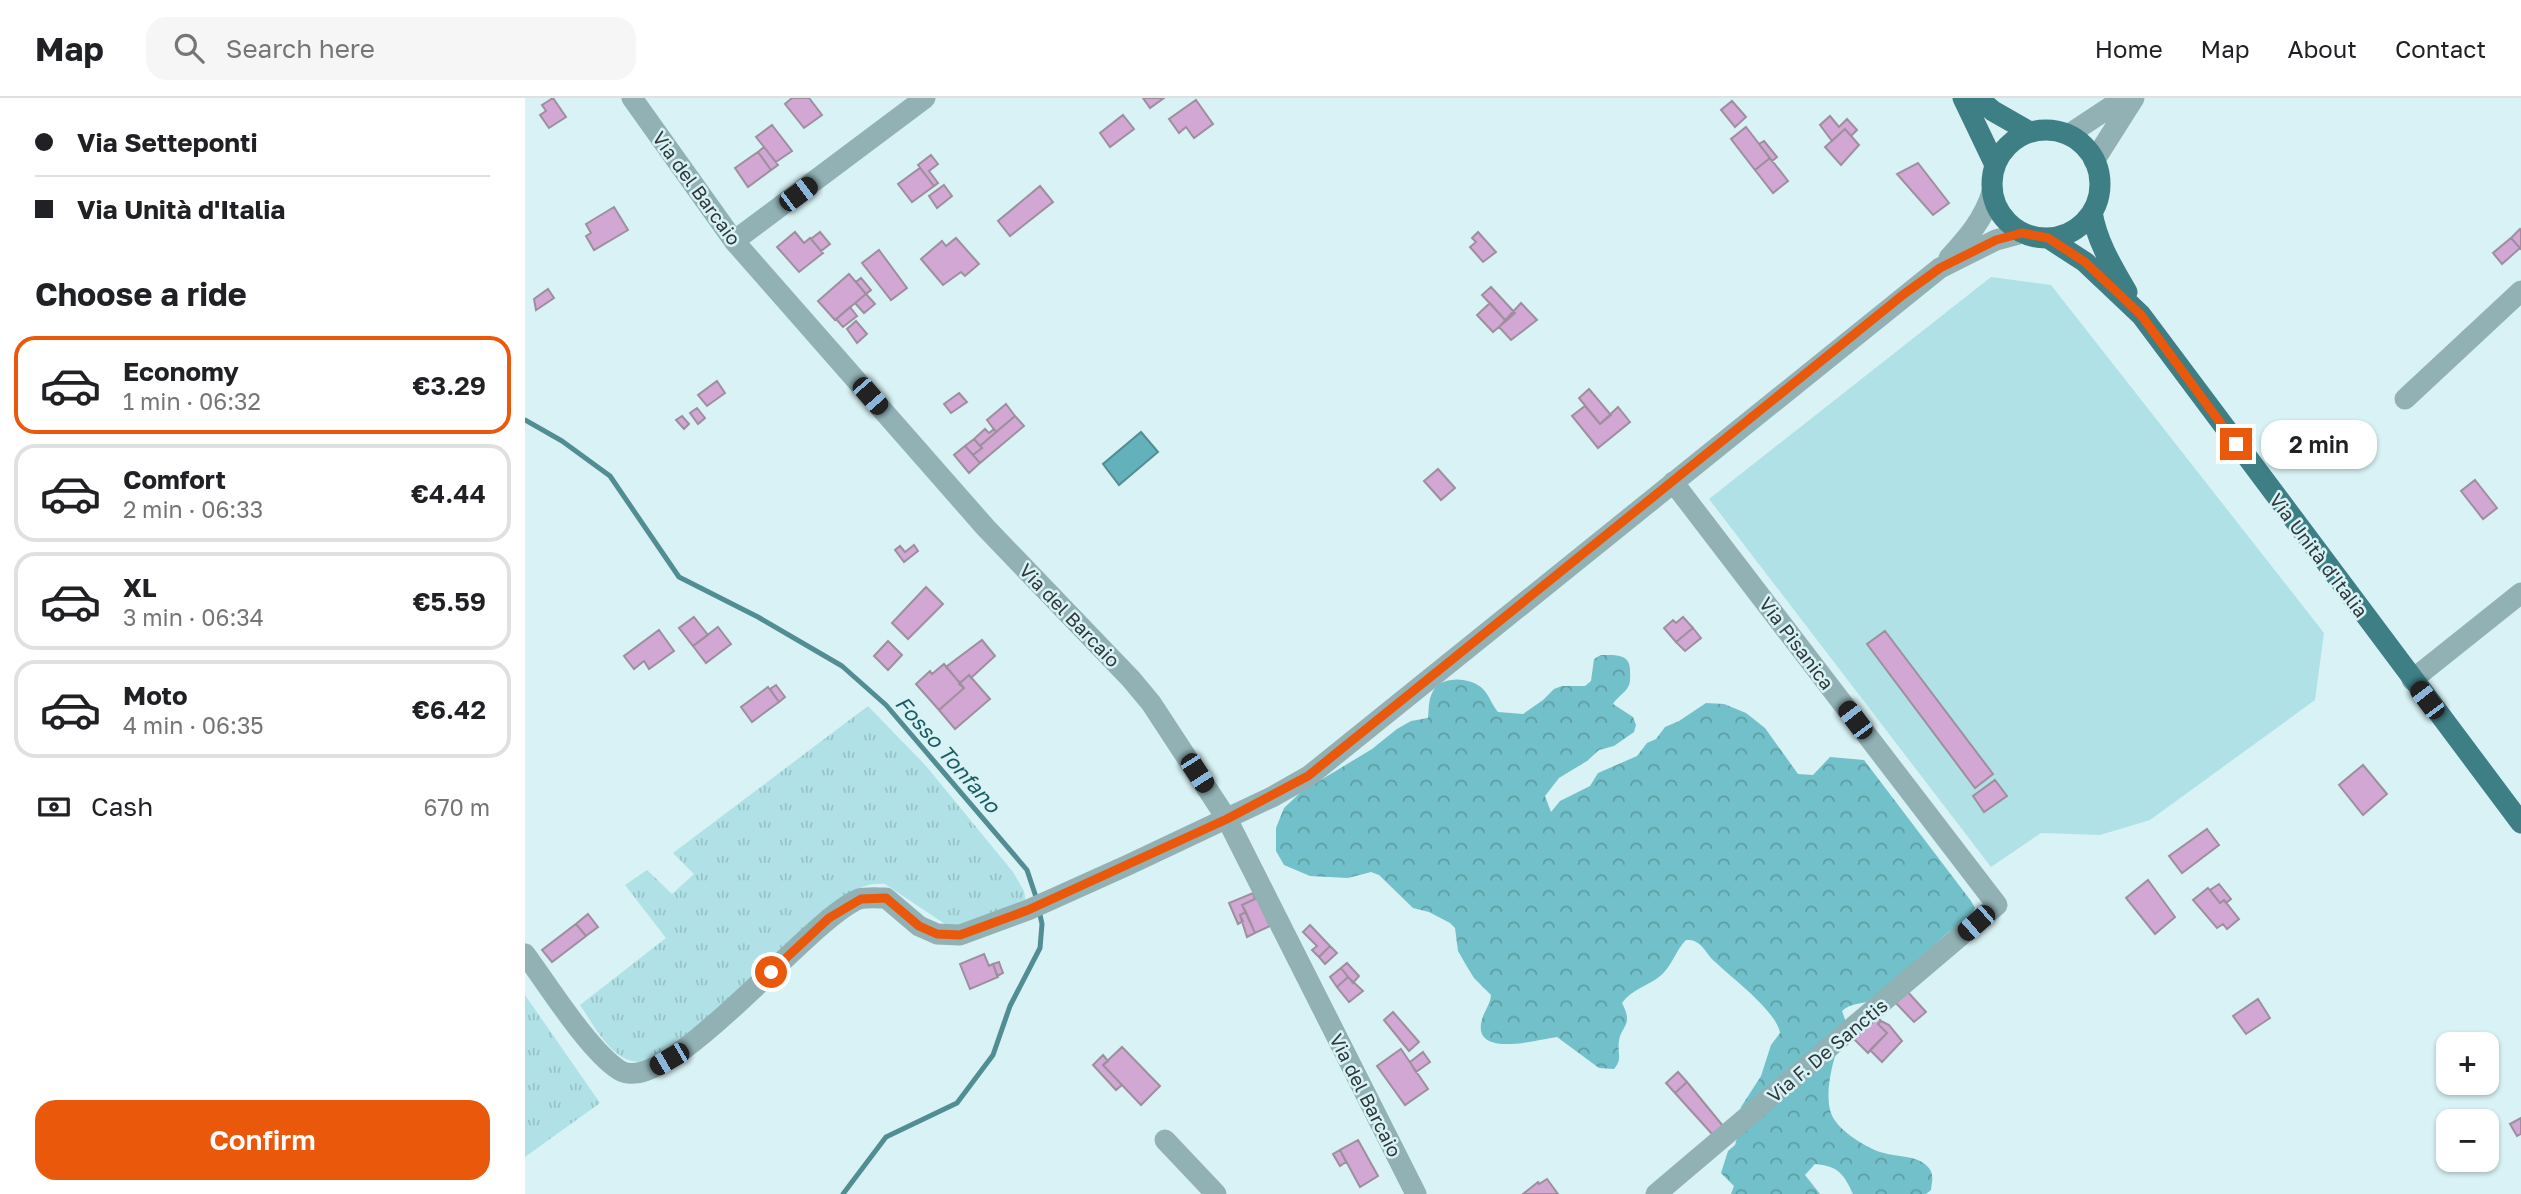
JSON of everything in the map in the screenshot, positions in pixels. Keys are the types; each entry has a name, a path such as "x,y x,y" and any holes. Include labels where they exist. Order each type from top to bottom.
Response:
{"main road":[{"path":"1963,98 1995,165"},
{"path":"1978,98 1993,111 2030,132"},
{"path":"2056,131 2068,135 2083,146 2094,161 2099,187 2092,212 2078,228 2058,236 2048,238 2022,233 2008,223 1992,192 1995,165 1999,156 2012,141 2030,132 2056,131"},
{"path":"2092,212 2095,229 2105,254 2141,315"},
{"name":"Via Unità d'Italia","path":"2048,238 2085,262 2141,315 2521,823"}],"street":[{"name":"Via del Barcaio","path":"632,98 734,241 986,528 1131,679 1151,704 1227,819 1416,1194"},
{"path":"734,241 925,98"},
{"path":"2068,135 2124,98"},
{"path":"2094,161 2134,98"},
{"path":"525,954 595,1048 621,1072 645,1073 693,1045 829,918 861,899 886,898 919,926 937,934 960,935 1054,899 1227,819 1308,776 1940,268 1974,230 1986,211 1992,192"},
{"path":"1940,268 1996,240 2022,233"},
{"path":"2405,398 2521,291"},
{"name":"Via Pisanica","path":"1673,482 1997,905"},
{"path":"2412,680 2521,593"},
{"name":"Via F. De Sanctis","path":"1656,1194 1997,905"},
{"path":"1165,1140 1216,1194"}],"green space":[{"path":"1991,277 2051,285 2324,633 2315,700 2150,820 2100,835 2041,833 1991,867 1709,499"},
{"path":"1601,655 1620,656 1629,664 1629,685 1613,704 1633,717 1636,725 1634,732 1614,746 1599,750 1587,761 1559,778 1545,796 1551,812 1560,801 1590,786 1598,773 1637,756 1665,727 1706,703 1724,704 1746,713 1765,728 1798,774 1813,775 1830,757 1864,760 1971,901 1975,908 1968,918 1943,937 1892,987 1872,1000 1849,1006 1842,1011 1847,1025 1835,1056 1830,1081 1829,1104 1839,1125 1859,1142 1874,1150 1916,1159 1926,1165 1932,1177 1931,1190 1926,1194 1853,1194 1839,1172 1815,1164 1805,1175 1820,1194 1731,1194 1734,1186 1721,1173 1728,1151 1735,1145 1741,1107 1761,1076 1771,1045 1780,1033 1777,1024 1761,1004 1696,942 1686,940 1663,973 1622,1003 1627,1021 1620,1036 1618,1062 1614,1069 1599,1068 1557,1037 1515,1044 1493,1042 1485,1038 1481,1026 1491,995 1474,978 1458,951 1455,928 1429,912 1413,908 1379,875 1371,872 1348,878 1310,876 1284,865 1276,851 1276,828 1284,808 1301,792 1372,749 1397,729 1411,721 1428,718 1430,698 1437,686 1443,682 1471,682 1483,689 1498,712 1523,714 1554,689 1562,686 1585,686 1591,681 1594,659"},
{"path":"868,706 926,766 1013,872 1024,891 1026,903 959,925 945,924 885,884 872,884 861,888 841,900 671,1051 643,1062 629,1060 620,1055 604,1041 580,1005 666,938 625,885 647,870 672,894 694,874 673,853"},
{"path":"525,995 600,1103 525,1157"}],"shaded area":[{"path":"1141,432 1158,452 1119,485 1103,464"}],"building":[{"path":"553,98 566,117 549,128 540,115 546,111 542,105"},
{"path":"792,98 809,98 822,115 804,128 785,104"},
{"path":"1143,98 1164,98 1150,108"},
{"path":"1196,100 1213,124 1194,138 1186,127 1179,133 1169,119"},
{"path":"1732,101 1746,117 1735,127 1721,110"},
{"path":"1123,115 1134,129 1110,147 1100,133"},
{"path":"1830,116 1839,127 1847,119 1857,130 1851,136 1845,129 1832,141 1820,125"},
{"path":"772,125 792,151 776,162 756,137"},
{"path":"1746,127 1770,158 1755,170 1731,139"},
{"path":"1845,129 1859,145 1841,165 1825,147"},
{"path":"1764,141 1777,157 1772,161 1759,144"},
{"path":"764,147 778,165 771,170 758,152"},
{"path":"758,152 771,170 748,187 735,168"},
{"path":"931,155 938,164 929,171 938,183 934,186 918,165"},
{"path":"1770,158 1788,181 1773,193 1755,170"},
{"path":"1918,163 1949,203 1933,215 1897,174"},
{"path":"920,168 934,186 912,202 898,184"},
{"path":"944,185 952,196 937,208 929,196"},
{"path":"1040,186 1053,202 1010,236 998,221"},
{"path":"614,207 628,230 594,250 586,236 591,233 586,224"},
{"path":"2521,230 2521,249 2511,238"},
{"path":"795,232 804,243 810,238 823,253 799,272 777,247"},
{"path":"820,232 830,244 821,251 811,239"},
{"path":"1478,232 1496,252 1483,262 1470,247 1476,242 1472,238"},
{"path":"956,238 979,264 965,276 961,272 943,285 921,259 942,241 946,246"},
{"path":"2511,238 2520,248 2502,264 2493,253"},
{"path":"879,250 907,288 891,300 862,263"},
{"path":"849,274 866,294 835,320 818,301"},
{"path":"861,278 871,290 866,294 856,282"},
{"path":"1491,287 1515,313 1506,321 1482,295"},
{"path":"548,289 554,298 536,310 534,299"},
{"path":"866,294 875,304 864,313 855,303"},
{"path":"1490,303 1506,321 1493,332 1477,315"},
{"path":"1521,303 1537,320 1511,340 1499,327"},
{"path":"850,307 857,316 843,327 836,319"},
{"path":"856,321 867,334 857,343 847,329"},
{"path":"717,381 725,393 707,406 698,395"},
{"path":"1589,389 1611,415 1600,424 1579,398"},
{"path":"959,393 967,402 951,413 944,404"},
{"path":"1006,404 1015,416 996,432 987,420"},
{"path":"1585,406 1600,424 1618,407 1630,422 1598,448 1572,416"},
{"path":"697,408 705,418 698,424 690,413"},
{"path":"682,416 689,424 684,429 676,420"},
{"path":"1015,416 1024,426 980,463 973,455"},
{"path":"985,429 989,433 994,429 996,432 980,446 974,439"},
{"path":"974,439 982,448 973,455 965,446"},
{"path":"965,446 980,463 969,473 954,455"},
{"path":"1438,469 1455,488 1441,500 1424,481"},
{"path":"2475,480 2497,508 2483,519 2461,491"},
{"path":"914,545 918,551 904,562 895,550 900,546 905,552"},
{"path":"926,587 943,604 908,639 892,623"},
{"path":"694,617 708,635 693,646 679,628"},
{"path":"1683,617 1693,628 1676,642 1664,628 1673,620 1676,623"},
{"path":"718,627 731,644 706,663 693,646"},
{"path":"1693,628 1701,638 1685,651 1676,642"},
{"path":"659,630 674,651 649,669 644,661 634,669 624,656"},
{"path":"1885,631 1993,774 1975,788 1867,644"},
{"path":"982,640 995,656 971,678 969,675 960,683 946,667"},
{"path":"888,641 902,655 888,670 874,656"},
{"path":"944,664 964,688 939,710 916,684 930,671 932,674"},
{"path":"969,675 990,699 955,729 939,710 964,688 959,684"},
{"path":"776,685 785,697 779,702 770,689"},
{"path":"768,687 779,702 752,722 741,707"},
{"path":"2363,765 2387,794 2363,815 2339,785"},
{"path":"1995,780 2007,796 1984,812 1973,796"},
{"path":"2207,829 2219,845 2182,873 2169,856"},
{"path":"2148,880 2175,917 2155,934 2126,898"},
{"path":"2219,884 2231,899 2226,903 2224,900 2220,903 2210,890"},
{"path":"2208,888 2220,903 2224,900 2239,919 2227,929 2223,924 2217,928 2193,900"},
{"path":"1253,893 1255,899 1242,905 1246,912 1240,915 1243,921 1238,924 1229,903"},
{"path":"1257,898 1270,926 1255,933 1242,905"},
{"path":"1246,912 1255,933 1247,937 1240,915"},
{"path":"588,914 598,927 586,936 576,924"},
{"path":"576,924 586,936 552,962 542,950"},
{"path":"1310,925 1330,946 1319,957 1312,950 1317,946 1303,932"},
{"path":"1330,946 1337,953 1325,964 1319,957"},
{"path":"984,954 989,966 993,964 998,977 970,989 960,964"},
{"path":"999,962 1003,973 997,976 993,964"},
{"path":"1347,963 1359,976 1353,983 1341,968"},
{"path":"1341,968 1348,977 1337,987 1330,977"},
{"path":"1348,977 1363,991 1349,1002 1337,987"},
{"path":"1906,990 1926,1012 1914,1022 1894,1001"},
{"path":"2258,999 2270,1018 2246,1034 2233,1016"},
{"path":"1393,1012 1419,1042 1409,1051 1384,1020"},
{"path":"1875,1014 1881,1021 1878,1024 1887,1033 1868,1053 1852,1037"},
{"path":"1881,1021 1889,1025 1902,1041 1882,1062 1870,1050 1887,1033 1878,1024"},
{"path":"1122,1047 1160,1086 1141,1105 1103,1065"},
{"path":"1401,1049 1428,1089 1405,1105 1377,1066"},
{"path":"1423,1052 1430,1062 1416,1072 1410,1062"},
{"path":"1103,1055 1108,1061 1103,1065 1122,1085 1116,1090 1093,1065"},
{"path":"1678,1072 1687,1082 1675,1093 1666,1083"},
{"path":"1687,1082 1723,1126 1713,1135 1675,1093"},
{"path":"2521,1118 2521,1134 2517,1136 2510,1124"},
{"path":"1358,1140 1378,1176 1360,1187 1340,1150"},
{"path":"1340,1150 1346,1162 1340,1166 1333,1154"},
{"path":"1547,1179 1558,1194 1523,1194 1538,1182 1539,1184"}],"waterway":[{"name":"Fosso Tonfano","path":"525,420 562,441 610,476 679,577 758,617 842,666 886,705 1027,870 1037,900"},
{"name":"Fosso Tonfano","path":"843,1194 886,1137 957,1103 993,1055 1010,1006 1040,948 1042,924 1039,910"}],"route":[{"path":"771,972 829,918 861,899 886,898 919,926 937,934 960,935 1028,910 1227,819 1308,776 1904,294 1940,268 1996,240 2022,233 2048,238 2085,262 2141,315 2236,444"}]}
